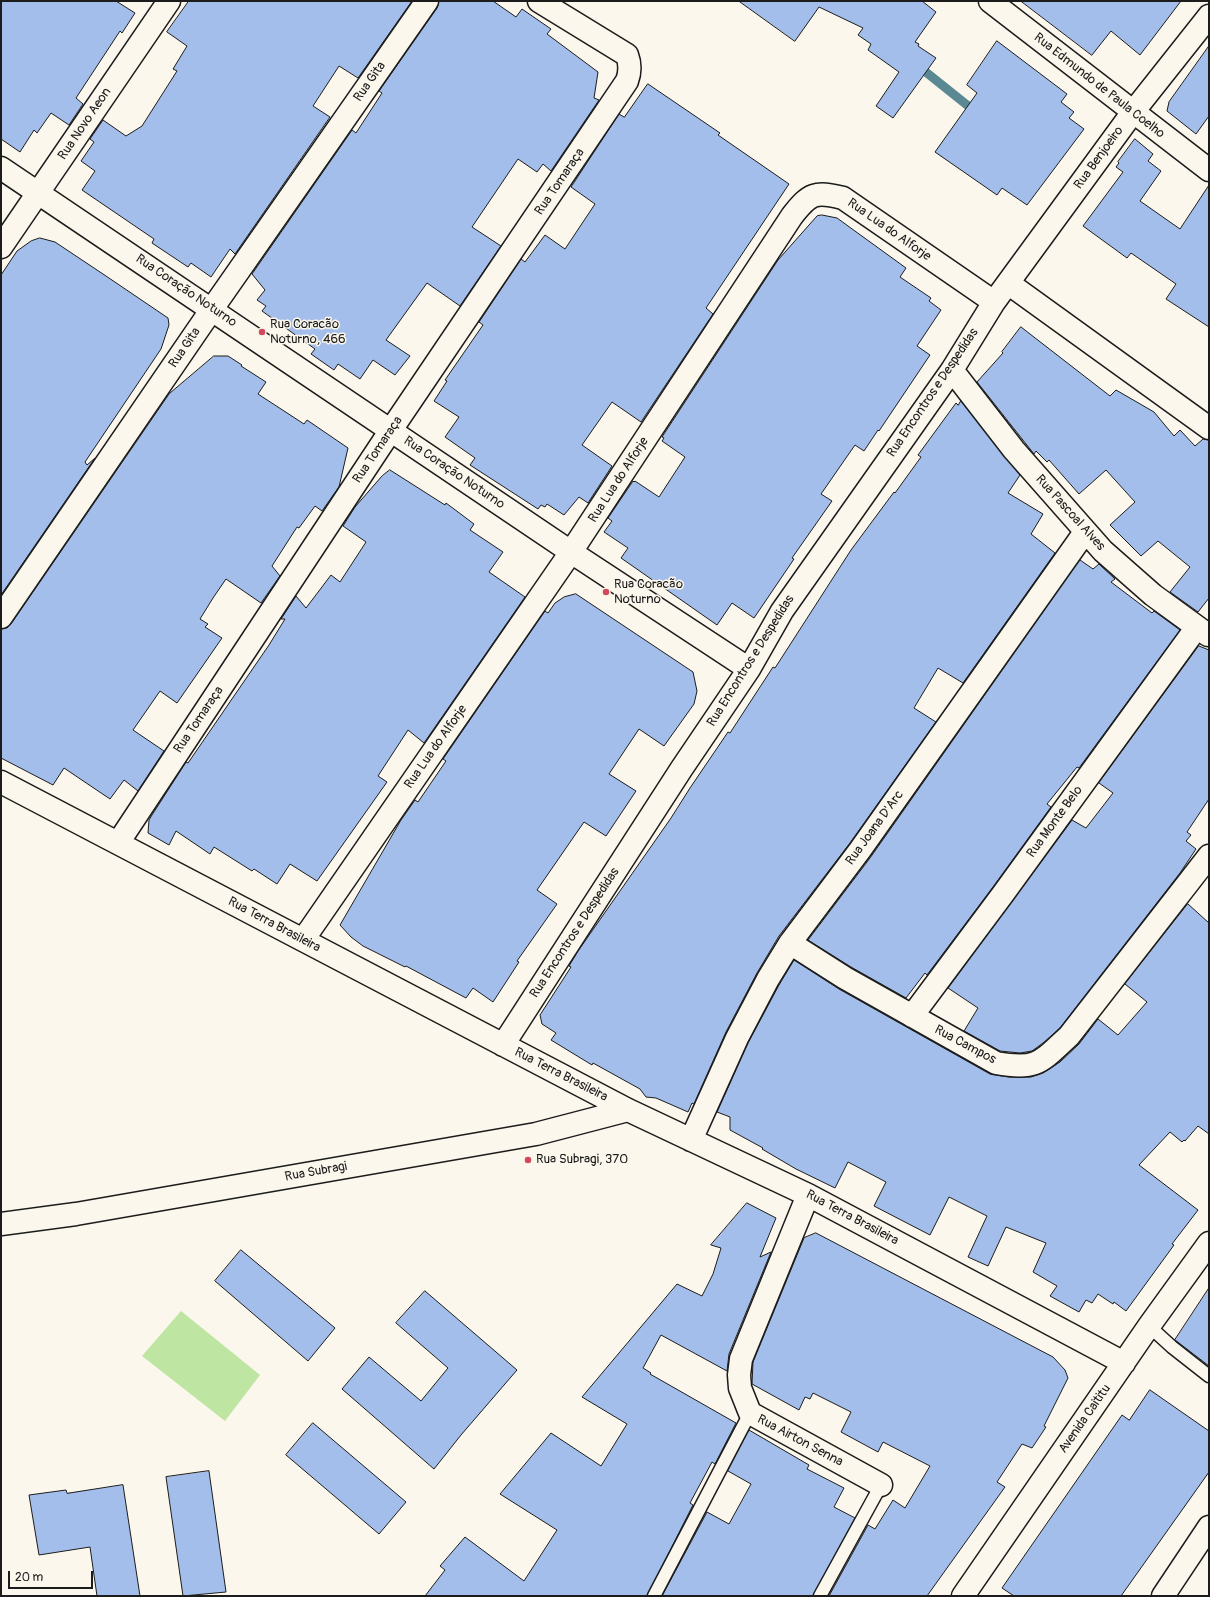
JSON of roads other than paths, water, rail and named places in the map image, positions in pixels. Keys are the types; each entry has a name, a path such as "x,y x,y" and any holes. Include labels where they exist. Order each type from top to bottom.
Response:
{"street":[{"name":"Rua Novo Aeon","path":"1,248 169,1"},
{"name":"Rua Gita","path":"1,617 212,309 427,1"},
{"name":"Rua Tomaraça","path":"118,843 391,430 623,88 629,76 629,60 627,55 539,1"},
{"name":"Rua Edmundo de Paula Coelho","path":"990,1 1209,170"},
{"name":"Rua Benjoeiro","path":"994,302 1133,112 1209,16"},
{"name":"Rua Coração Noturno","path":"1,168 571,552 749,669"},
{"name":"Rua Lua do Alforje","path":"303,940 571,552 788,223 804,202 815,195 827,194 843,198 994,302"},
{"path":"1008,283 1209,428"},
{"name":"Rua Encontros e Despedidas","path":"503,1045 678,775 749,669 782,611 952,370 994,302"},
{"name":"Rua Pascoal Alves","path":"952,370 1014,450 1103,551 1153,595 1203,631"},
{"name":"Rua Joana D'Arc","path":"691,1140 737,1038 768,979 790,943 860,850 1085,532"},
{"name":"Rua Monte Belo","path":"912,1016 1203,631"},
{"name":"Rua Terra Brasileira","path":"1,782 628,1110 808,1195 1124,1363"},
{"name":"Rua Campos","path":"790,943 845,978 996,1063 1014,1066 1027,1066 1042,1061 1069,1036 1209,856"},
{"name":"Rua Subragi","path":"1,1224 76,1214 536,1134 628,1110"},
{"name":"Rua Airton Senna","path":"808,1195 741,1359 738,1375 740,1388 750,1413 881,1485"},
{"name":"Avenida Caititu","path":"963,1596 1149,1326 1209,1243"},
{"path":"1163,1596 1209,1527"}],"lane":[{"path":"1149,1326 1172,1347 1209,1376"},
{"path":"654,1596 750,1413"},
{"name":"Rua Airton Senna","path":"820,1596 881,1485"}],"waterway":[{"path":"917,65 977,113"}],"place":[{"name":"Rua Coracão Noturno, 466","path":"262,332"},
{"name":"Rua Coracão Noturno","path":"606,592"},
{"name":"Rua Subragi, 370","path":"528,1160"}]}
